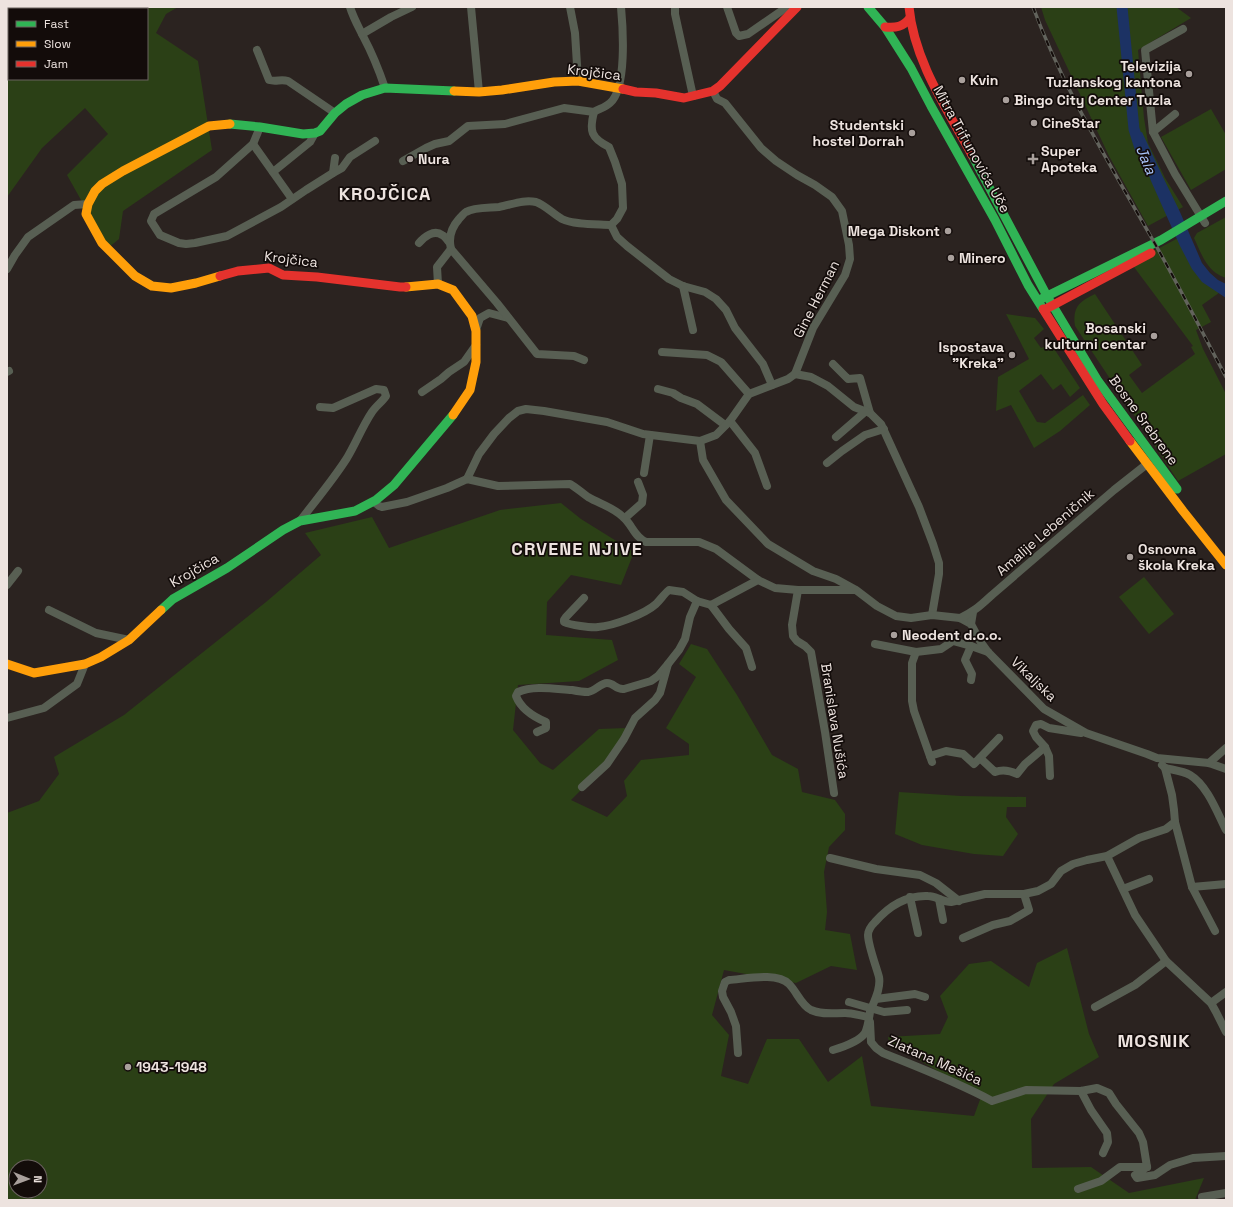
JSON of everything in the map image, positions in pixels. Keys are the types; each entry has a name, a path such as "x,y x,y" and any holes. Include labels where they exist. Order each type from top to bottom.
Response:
{"main road":[{"name":"Krojčica","path":"315,133 326,125 335,113 346,104 362,95 386,88 478,92 554,82 578,81 636,92 656,93 684,98 713,91 734,73 798,7"},
{"name":"Mitra Trifunovića Uče","path":"868,7 885,27 911,68 995,220 1028,285 1044,310"},
{"name":"Mitra Trifunovića Uče","path":"909,7 910,18 917,46 928,74 1048,296"},
{"path":"885,27 900,27 910,18"},
{"path":"88,204 95,191 102,184 209,126 230,124 303,134 315,133"},
{"path":"1203,220 1226,201"},
{"name":"Krojčica","path":"7,664 34,673 85,664 101,657 129,640 173,599 227,568 300,520 355,511 363,509 374,502 394,485 457,411 470,390 476,362 476,331 472,316 453,290 438,284 400,287 283,274 269,268 238,270 196,283 171,288 152,286 130,272 102,243 86,214 88,204"},
{"path":"1044,310 1190,227 1226,210"},
{"path":"1038,301 1162,243"},
{"name":"Bosne Srebrene","path":"1048,296 1098,381 1226,555"},
{"name":"Bosne Srebrene","path":"1044,310 1103,404 1147,464 1226,565"}],"street":[{"path":"350,7 358,28 378,66 386,88"},
{"path":"362,34 391,16 412,7"},
{"path":"471,7 478,92"},
{"path":"570,7 575,33 578,81"},
{"path":"404,161 435,144 449,141 468,126 505,124 564,108 594,112 611,103 619,88 624,50 621,7"},
{"path":"675,7 675,14 693,96"},
{"path":"727,7 731,21 736,33 739,36 748,34 787,7"},
{"path":"1183,29 1145,50 1153,132 1175,174 1203,220"},
{"path":"257,50 269,80 275,81 282,79 293,84 335,113"},
{"name":"Gine Herman","path":"713,91 717,99 725,103 761,148 796,175 815,185 832,197 842,211 850,245 850,259 845,275 813,328 794,374"},
{"path":"438,284 436,267 450,246 450,234 454,225 466,212 499,207 512,203 537,202 562,219 576,222 611,225 617,219 623,208 622,184 609,147 600,142 593,135 591,123 594,112"},
{"path":"1153,132 1174,114"},
{"path":"260,127 253,144 216,177 154,214 152,221 160,235 167,239 186,244 227,236 281,207 342,168 350,157 375,141"},
{"path":"273,172 310,142 315,133"},
{"path":"253,144 292,199"},
{"path":"333,173 335,158"},
{"path":"7,269 28,237 74,205 88,204"},
{"path":"611,225 617,237 669,279 683,286 705,292 716,299 726,310 735,328 763,364 772,385"},
{"path":"419,243 427,235 436,233 442,234 537,354 574,356 584,360"},
{"path":"683,286 692,330"},
{"path":"476,331 480,318 489,313 508,318"},
{"path":"422,392 464,362 476,344"},
{"path":"662,352 707,355 721,362 748,394"},
{"path":"833,364 848,379 860,378 868,412"},
{"path":"374,502 382,507 407,502 447,488 466,479 479,454 488,441 509,418 518,411 526,409 544,410 607,422 643,434 700,441 716,435 727,423 748,394 788,380 794,374 811,377 828,386 854,407 868,412 881,424 884,429 918,507 939,563 939,574 935,590 932,615"},
{"name":"Krojčica","path":"300,520 347,459 357,441 361,429 373,410 386,396 384,390 376,389 333,408 320,407"},
{"path":"658,389 673,392 681,398 697,404 727,423 755,453 766,486"},
{"path":"836,437 868,412"},
{"path":"827,462 865,435 884,429"},
{"path":"644,473 650,435"},
{"path":"700,441 703,460 726,500 768,544 814,571 836,579 856,590 877,606 896,616 911,618 932,615 960,618 971,624 973,612"},
{"name":"Amalije Lebeničnik","path":"960,618 973,612 1108,495 1147,464"},
{"path":"466,479 498,486 570,484 587,497 617,511 626,518 634,532 646,542 698,542 709,545 758,580 775,588 798,590 856,590"},
{"path":"626,518 642,503 643,495 638,482"},
{"path":"7,584 18,571"},
{"path":"711,605 758,580"},
{"path":"584,598 566,617 564,622 598,627 620,622 636,616 656,604 669,590 683,592 697,601 711,605 746,648 752,667"},
{"name":"Branislava Nušića","path":"798,590 792,625 792,636 811,652 834,793"},
{"path":"537,732 546,728 546,722 530,714 518,701 516,696 518,692 537,688 589,692 606,683 615,688 624,689 651,681 658,676 679,650 685,639 690,617 697,601"},
{"path":"49,610 96,632 129,640"},
{"name":"Vikaljska","path":"971,624 988,652 1044,709 1086,733 1157,758 1209,763 1226,769"},
{"name":"Vikaljska","path":"875,644 916,652 941,649 953,641 988,652"},
{"path":"971,646 965,660 972,674 971,680"},
{"path":"916,652 912,663 912,701 914,711 931,759 946,751 963,754 974,764 999,738"},
{"path":"7,718 44,708 77,684 85,664"},
{"path":"582,787 607,764 624,739 635,718 655,700 660,693 668,664"},
{"name":"Vikaljska","path":"1050,776 1049,756 1045,747 1032,731 1036,725 1041,724 1049,728 1086,733"},
{"path":"980,758 995,772 1002,769 1017,774 1025,764 1045,747"},
{"path":"1209,763 1226,748"},
{"path":"1157,758 1165,768 1172,795 1175,822 1192,887 1214,932"},
{"path":"1165,768 1189,774 1201,784 1226,830"},
{"name":"Zlatana Mešića","path":"833,1050 851,1044 864,1033 876,999 879,979 868,935 872,926 882,913 897,903 910,897 929,896 946,902 959,901 985,894 1024,894 1038,891 1052,884 1061,871 1073,864 1107,856 1139,838 1166,829 1175,822"},
{"path":"1107,856 1135,915 1166,961 1211,1003 1226,1032"},
{"path":"830,858 876,869 920,875 940,886 959,901"},
{"path":"1123,889 1149,879"},
{"path":"1192,887 1226,884"},
{"path":"963,938 993,925 1010,921 1029,910 1024,894"},
{"path":"910,897 918,933"},
{"path":"939,899 943,920"},
{"path":"1095,1007 1135,985 1166,961"},
{"path":"738,1054 736,1026 723,997 722,991 725,982 729,980 770,977 779,979 789,983 806,1006 811,1010 822,1013 845,1013 869,1017"},
{"path":"1211,1003 1226,992"},
{"path":"876,999 915,994 925,997"},
{"path":"849,1002 872,1008"},
{"name":"Zlatana Mešića","path":"872,1008 884,1012 907,1010"},
{"name":"Zlatana Mešića","path":"869,1017 871,1023 871,1042 883,1053 973,1090 992,1101 1026,1090 1081,1091"},
{"path":"1103,1153 1108,1142 1107,1133 1091,1110 1081,1091 1097,1088 1109,1092 1116,1104 1139,1133 1143,1142 1147,1167"},
{"path":"1147,1167 1135,1175 1137,1178 1155,1175 1170,1165 1193,1158 1226,1156"},
{"path":"1078,1189 1101,1181 1120,1167 1147,1167"},
{"path":"1202,1197 1226,1193"}],"green space":[{"path":"7,7 178,7 166,14 156,33 198,61 212,150 123,211 119,239 108,248 67,175 108,134 85,108 42,148 7,197"},
{"path":"1041,7 1176,7 1191,18 1138,50 1144,118 1148,143 1165,178 1183,207 1148,226 1109,156 1045,20"},
{"path":"1211,109 1226,135 1226,169 1191,190 1161,137"},
{"path":"1226,217 1226,278 1214,272 1206,262 1194,238 1197,233"},
{"path":"1182,236 1197,266 1223,290 1202,305 1211,322 1196,330 1203,349 1226,394 1226,454 1178,481 1075,326 1074,319 1076,309 1081,302 1095,294 1142,365 1129,375 1142,393 1195,354 1191,347 1193,346 1131,263"},
{"path":"1006,314 1035,318 1044,329 1034,338 1041,348 1051,344 1080,388 1070,397 1061,384 1053,390 1041,374 1019,391 1037,422 1045,423 1083,395 1090,405 1060,431 1034,448 1011,405 996,411 998,377 1029,359"},
{"path":"561,503 581,519 634,552 621,585 571,575 547,602 546,635 612,640 618,660 579,681 518,685 513,730 540,763 553,770 599,729 627,728 604,767 571,800 607,817 627,796 624,781 641,760 689,755 689,744 666,728 696,677 679,664 691,644 707,649 737,695 772,755 798,769 802,792 835,800 845,814 845,830 829,847 824,872 827,912 825,930 850,934 857,970 831,966 796,983 724,970 712,1015 729,1035 721,1076 748,1084 767,1039 799,1039 828,1082 862,1056 871,1106 974,1116 981,1097 889,1042 888,1037 940,1034 948,1017 940,996 969,964 991,961 1029,987 1037,963 1067,948 1089,1034 1099,1057 1054,1084 1031,1119 1032,1168 1091,1167 1129,1193 1204,1178 1195,1200 7,1200 7,813 39,801 59,774 54,757 124,715 266,602 321,555 305,533 372,517 389,548 500,510"},
{"path":"1144,577 1174,614 1149,634 1119,597"},
{"path":"899,792 961,796 1026,797 1026,807 1007,807 1006,817 1018,834 1003,856 974,854 922,845 895,834"}],"water":[{"path":"1142,132 1180,212 1202,263 1218,280 1226,284 1226,298 1202,282 1192,269 1180,246 1151,181 1134,135"}],"waterway":[{"name":"Jala","path":"1122,7 1134,129 1140,148"}],"railway":[{"path":"1033,7 1058,66 1087,124 1170,270 1226,377"}],"traffic: fast":[{"path":"868,7 885,27 911,68 995,220 1028,285 1043,309"},
{"path":"230,124 303,134 315,133 320,131 335,113 346,104 362,95 385,88 454,91"},
{"path":"972,155 1047,296 1098,381 1177,489"},
{"path":"1039,300 1161,240 1226,201"},
{"path":"161,610 173,599 227,568 283,530 300,521 355,511 376,500 394,485 453,415"}],"traffic: slow":[{"path":"454,91 479,92 554,82 578,81 623,89"},
{"path":"220,276 171,288 152,286 135,276 102,243 86,214 88,204 95,191 102,184 123,171 209,126 230,124"},
{"path":"406,287 438,284 453,290 472,316 476,331 476,362 470,390 453,415"},
{"path":"1130,441 1226,565"},
{"path":"7,664 34,673 85,664 101,657 129,640 161,610"}],"traffic: jam":[{"path":"623,89 684,98 713,91 720,86 797,7"},
{"path":"909,7 917,46 933,84 972,155"},
{"path":"885,27 899,26 910,18"},
{"path":"1044,310 1151,253"},
{"path":"220,276 238,271 269,268 283,275 317,277 406,287"},
{"path":"1043,309 1103,404 1130,441"}],"place":[{"name":"Televizija Tuzlanskog kantona","path":"1189,74"},
{"name":"Kvin","path":"962,80"},
{"name":"Bingo City Center Tuzla","path":"1006,100"},
{"name":"CineStar","path":"1034,123"},
{"name":"Studentski hostel Dorrah","path":"912,133"},
{"name":"Nura","path":"410,159"},
{"name":"Super Apoteka","path":"1033,159"},
{"name":"Mega Diskont","path":"948,231"},
{"name":"Minero","path":"951,258"},
{"name":"Bosanski kulturni centar","path":"1154,336"},
{"name":"Ispostava \"Kreka\"","path":"1012,355"},
{"name":"Osnovna škola Kreka","path":"1130,557"},
{"name":"Neodent d.o.o.","path":"894,635"},
{"name":"1943-1948","path":"128,1067"}],"district":[{"name":"KROJČICA","path":"385,194"},
{"name":"CRVENE NJIVE","path":"577,549"},
{"name":"MOSNIK","path":"1154,1041"}]}
